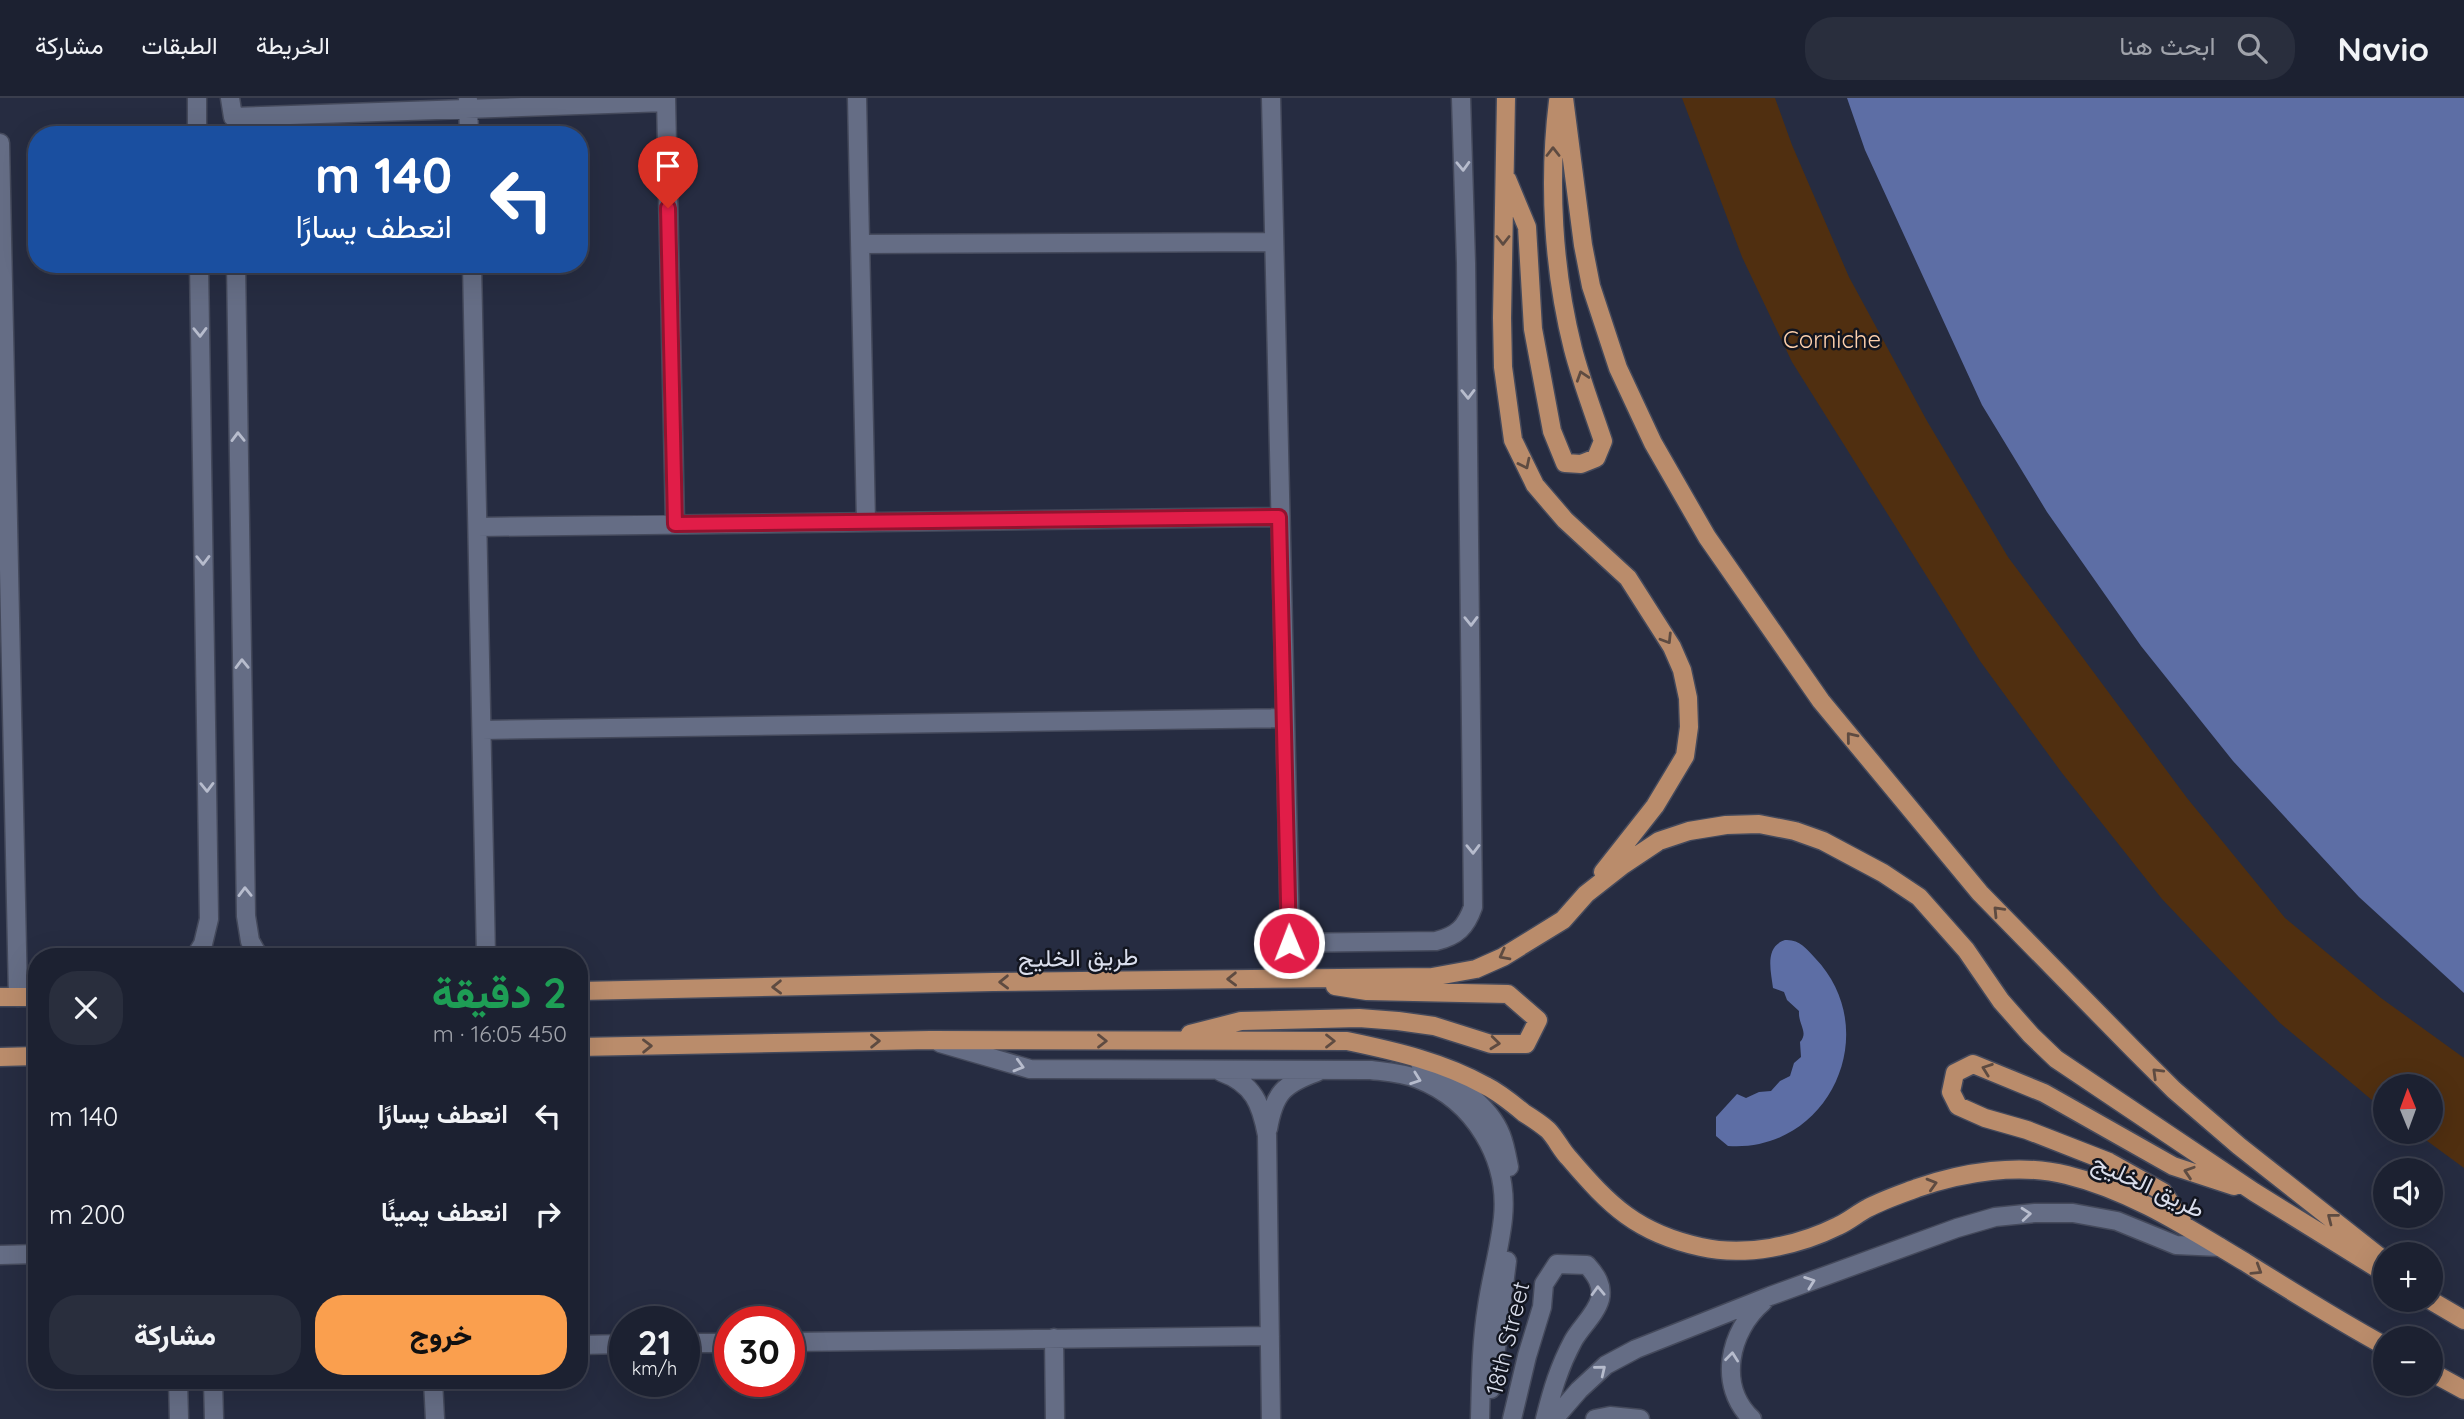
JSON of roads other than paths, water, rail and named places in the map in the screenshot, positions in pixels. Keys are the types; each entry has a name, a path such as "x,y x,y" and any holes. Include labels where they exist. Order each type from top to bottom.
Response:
{"main road":[{"path":"1506,98 1503,367 1513,440 1535,485 1565,520 1628,578 1672,647 1682,670 1688,698 1689,727 1685,756 1655,806 1586,894"},
{"path":"1505,173 1527,227 1533,329 1552,431 1565,463 1581,464 1596,458 1604,441 1574,350 1562,289 1553,141 1559,98"},
{"path":"1564,98 1591,286 1618,368 1653,443 1683,496 1722,560 1783,647 1821,701 1980,893 2174,1090 2239,1146 2373,1252"},
{"name":"طريق الخليج","path":"588,991 1455,974 1476,969 1503,957 1563,920 1586,894 1659,841 1689,831 1726,825 1759,824 1795,831 1823,841 1883,873 1919,897 1966,950 2001,1001 2056,1059 2254,1192 2373,1266"},
{"path":"1163,1041 1241,1021 1359,1018 1434,1026 1491,1044 1526,1044 1538,1020 1508,994 1367,991 1291,978"},
{"path":"9,997 28,997"},
{"path":"588,1047 930,1040 1347,1041 1402,1053"},
{"name":"طريق الخليج","path":"1402,1053 1486,1085 1549,1132 1605,1199 1632,1220 1679,1241 1705,1248 1740,1250 1777,1246 1802,1240 1840,1225 1868,1208 1918,1188 1968,1174 2020,1170 2065,1174 2119,1193 2168,1215 2373,1339"},
{"path":"0,1057 28,1056"},
{"path":"2185,1226 2163,1192 2109,1162 1958,1106 1951,1092 1955,1073 1973,1064 1994,1071 2044,1093 2173,1166 2254,1192"},
{"path":"2443,1308 2464,1320"},
{"path":"2443,1379 2464,1390"}],"street":[{"path":"197,98 197,126"},
{"path":"232,98 233,126 468,103 666,100 675,524"},
{"path":"857,98 866,522"},
{"path":"1271,98 1272,242 1291,978"},
{"path":"1289,943 1436,941 1462,930 1473,907 1466,263 1461,98"},
{"path":"468,103 469,126"},
{"path":"0,143 9,997"},
{"path":"860,244 1272,242"},
{"path":"199,273 209,919 201,948"},
{"path":"236,273 246,916 250,941 254,948"},
{"path":"472,273 486,948"},
{"path":"478,527 1279,517"},
{"path":"482,730 1284,718"},
{"path":"930,1040 1030,1069 1395,1072 1418,1079 1459,1103 1485,1133 1493,1151 1500,1172 1503,1217 1484,1332 1480,1419"},
{"path":"1402,1053 1439,1074 1482,1106 1501,1133 1513,1184 1510,1239 1499,1311 1489,1419"},
{"path":"1199,1069 1235,1077 1246,1086 1262,1111 1267,1135"},
{"path":"1271,1419 1267,1135 1272,1106 1279,1095 1296,1081 1323,1070"},
{"path":"1554,1419 1578,1390 1606,1365 1636,1349 1770,1296 1957,1228 1995,1217 2073,1213 2117,1221 2176,1245 2220,1247"},
{"path":"0,1255 28,1254"},
{"name":"18th Street","path":"1512,1419 1542,1307 1544,1284 1557,1264 1587,1265 1597,1276 1599,1301 1574,1339 1556,1376 1545,1419"},
{"path":"1752,1419 1736,1396 1732,1382 1732,1354 1746,1320 1770,1296"},
{"path":"805,1342 1270,1335"},
{"path":"1054,1338 1055,1419"},
{"path":"588,1345 609,1344"},
{"path":"178,1389 179,1419"},
{"path":"213,1389 214,1419"},
{"path":"433,1389 435,1419"},
{"path":"1595,1419 1611,1416 1640,1419"}],"water":[{"path":"1847,98 2464,98 2464,993 2359,897 2233,761 2141,646 2047,512 1982,405 1865,150"},
{"path":"1785,940 1794,941 1805,948 1836,987 1845,1019 1845,1051 1836,1082 1818,1109 1794,1130 1764,1143 1728,1146 1716,1136 1716,1117 1737,1094 1746,1098 1759,1092 1771,1091 1780,1081 1790,1076 1794,1063 1801,1057 1800,1042 1804,1035 1799,1011 1787,1000 1784,992 1773,988 1771,974 1771,954 1778,943"}],"park label":[{"name":"Corniche","path":"1832,339"}]}
